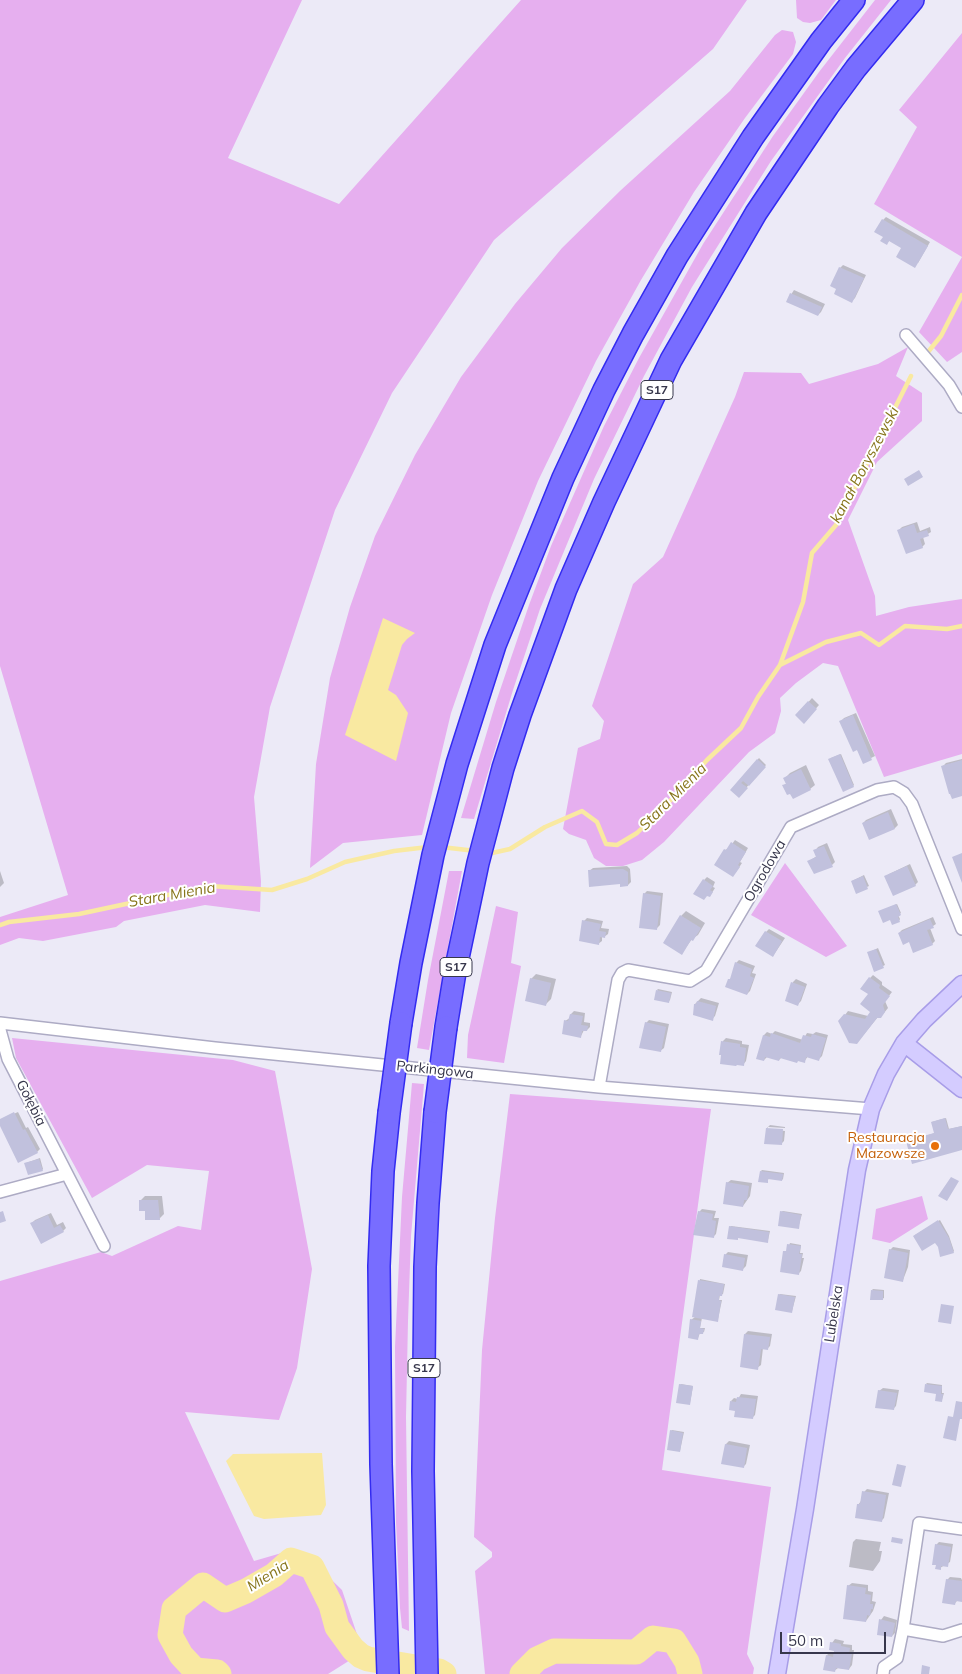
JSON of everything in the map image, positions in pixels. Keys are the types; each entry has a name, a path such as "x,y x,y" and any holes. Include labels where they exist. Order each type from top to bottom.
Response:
{"highway":[{"path":"388,1674 380,1464 380,1266 383,1171 400,1023 422,907 447,799 495,645 559,487 604,390 672,264 722,184 790,84 854,0"},
{"name":"S17","path":"427,1674 424,1461 426,1257 431,1159 446,1027 468,908 503,768 520,715 566,589 604,502 671,360 751,222 788,165 856,68 913,0"}],"main road":[{"name":"Lubelska","path":"777,1674 805,1509 857,1170 872,1109 886,1074 904,1044 924,1020 962,984"},
{"path":"904,1044 935,1066 962,1089"}],"street":[{"path":"906,335 949,385 962,407"},
{"name":"Ogrodowa","path":"599,1087 618,980 622,973 628,970 690,981 706,971 791,827 877,790 894,788 904,793 912,804 962,929"},
{"name":"Parkingowa","path":"0,1023 215,1048 599,1087 872,1109"},
{"name":"Gołębia","path":"0,1030 8,1059 104,1246"},
{"path":"0,1192 67,1174"},
{"path":"883,1674 884,1667 897,1658 918,1523 962,1530"},
{"path":"903,1628 943,1636 962,1630"}],"shaded area":[{"path":"0,0 302,0 228,158 339,204 521,0 747,0 713,49 494,240 392,393 335,510 270,707 254,797 261,881 260,912 205,905 124,921 116,927 43,941 19,938 0,945 0,917 68,895 0,666"},
{"path":"796,0 836,0 821,20 810,23 803,22 797,18"},
{"path":"875,0 891,0 845,58 771,161 692,287 644,376 594,479 540,609 474,819 461,818 496,702 529,605 551,546 604,426 639,358 703,244 773,136 819,72"},
{"path":"782,30 793,32 796,42 793,54 745,118 694,192 641,280 596,361 538,481 492,595 451,713 422,835 343,843 310,868 316,764 330,678 350,607 375,536 415,455 461,377 515,304 562,248 621,190 730,91 775,35"},
{"path":"962,33 962,257 874,204 917,127 899,110"},
{"path":"962,257 962,352 947,362 919,332"},
{"path":"908,347 896,376 922,393 922,421 877,462 848,520 875,596 876,616 909,607 962,599 962,754 884,777 838,666 823,663 796,683 780,698 781,711 775,733 749,752 664,842 642,860 623,866 606,866 594,858 586,840 569,834 563,829 578,748 600,739 604,721 592,706 633,584 663,557 735,397 744,372 801,373 809,384 878,364"},
{"path":"383,618 415,633 402,645 388,690 396,695 408,713 396,761 345,735"},
{"path":"785,863 847,946 826,957 751,915"},
{"path":"449,871 462,871 429,1050 417,1048"},
{"path":"496,906 518,912 511,963 521,966 504,1063 467,1058 468,1035"},
{"path":"12,1038 233,1060 275,1071 312,1269 297,1368 279,1420 185,1412 254,1561 285,1552 307,1556 342,1590 363,1652 328,1674 0,1674 0,1281 101,1252 112,1256 178,1226 201,1230 209,1171 147,1165 92,1198 16,1058"},
{"path":"412,1083 424,1084 411,1236 408,1321 406,1417 409,1631 402,1628 400,1608 396,1522 395,1347 402,1197"},
{"path":"510,1094 711,1109 662,1470 771,1487 747,1654 754,1668 753,1674 485,1674 475,1571 492,1557 492,1552 474,1537 482,1350"},
{"path":"922,1196 928,1219 890,1243 872,1239 876,1209"},
{"path":"322,1453 326,1505 321,1515 264,1519 254,1516 226,1461 233,1454"}],"building":[{"path":"882,219 928,246 915,268 896,257 901,248 889,241 887,245 880,241 883,237 874,232"},
{"path":"839,267 864,278 852,303 834,294 836,289 830,286"},
{"path":"790,293 822,307 818,316 786,302"},
{"path":"919,470 923,477 908,486 904,479"},
{"path":"914,524 917,533 927,530 929,536 920,539 923,548 906,554 897,530"},
{"path":"808,701 817,709 804,724 795,715"},
{"path":"853,715 872,760 863,764 857,750 853,752 839,721"},
{"path":"840,754 854,787 843,792 828,759"},
{"path":"757,759 766,767 749,786 743,781 741,783 748,788 739,798 730,790"},
{"path":"962,760 962,796 952,799 941,766"},
{"path":"801,769 811,790 793,799 790,794 787,795 782,785 786,784 783,778"},
{"path":"888,812 895,829 869,840 862,823"},
{"path":"731,842 746,852 738,865 740,867 733,877 714,865"},
{"path":"824,846 833,867 814,874 807,861 816,857 813,850"},
{"path":"962,853 962,883 952,857"},
{"path":"907,866 916,886 893,896 884,876"},
{"path":"623,869 628,872 628,886 620,887 620,884 589,887 588,870"},
{"path":"863,876 868,889 856,894 851,881"},
{"path":"703,879 713,886 710,890 713,892 710,897 707,896 704,900 693,894"},
{"path":"643,893 661,896 657,930 639,928"},
{"path":"896,904 901,915 898,917 900,922 892,925 890,920 883,923 878,911"},
{"path":"680,915 701,928 682,955 663,943"},
{"path":"930,919 934,928 927,930 933,945 913,953 909,942 903,945 898,933"},
{"path":"582,920 601,924 599,931 606,932 605,938 600,937 599,945 579,941"},
{"path":"765,931 782,941 773,957 755,946"},
{"path":"876,949 884,968 874,972 867,952"},
{"path":"735,962 752,969 750,976 754,978 747,995 725,987 728,979 730,979"},
{"path":"869,977 890,996 883,1005 885,1012 881,1018 877,1018 857,1044 849,1043 838,1021 844,1014 865,1019 870,1012 860,1004 868,994 860,989"},
{"path":"530,978 551,983 546,1006 525,1001"},
{"path":"791,982 805,987 798,1006 785,1001"},
{"path":"656,990 671,993 669,1003 654,1000"},
{"path":"697,1001 716,1006 713,1021 693,1015 694,1004"},
{"path":"570,1014 583,1016 581,1025 588,1026 587,1031 582,1031 581,1038 562,1034 564,1020 568,1021"},
{"path":"645,1022 666,1027 661,1052 639,1048"},
{"path":"771,1033 800,1043 803,1035 811,1037 812,1034 826,1038 819,1061 806,1057 805,1063 798,1061 797,1063 780,1058 779,1061 765,1057 764,1061 756,1059 763,1035 770,1037"},
{"path":"721,1041 740,1044 740,1047 746,1048 744,1066 720,1064"},
{"path":"14,1112 38,1153 18,1163 0,1126 0,1119"},
{"name":"Restauracja Mazowsze","path":"945,1118 948,1129 962,1126 962,1150 912,1164 906,1141 934,1133 931,1122"},
{"path":"766,1128 783,1129 782,1145 764,1144"},
{"path":"39,1159 43,1171 28,1175 24,1163"},
{"path":"760,1171 783,1174 782,1181 768,1179 768,1183 758,1182"},
{"path":"951,1177 959,1181 947,1201 938,1196"},
{"path":"726,1182 749,1186 747,1200 744,1200 743,1207 723,1204"},
{"path":"139,1200 158,1200 160,1220 145,1220 145,1211 139,1211"},
{"path":"3,1211 6,1221 0,1223 0,1212"},
{"path":"698,1211 713,1214 712,1220 716,1221 714,1238 693,1235"},
{"path":"780,1211 801,1215 799,1229 778,1226"},
{"path":"48,1215 54,1228 60,1225 64,1232 41,1244 30,1223"},
{"path":"938,1220 949,1238 954,1253 940,1257 935,1243 922,1251 913,1236"},
{"path":"729,1226 769,1232 768,1243 738,1238 738,1240 727,1239"},
{"path":"787,1244 801,1246 799,1254 802,1254 799,1275 780,1272 783,1251 786,1251"},
{"path":"889,1249 908,1253 903,1282 884,1278"},
{"path":"724,1254 745,1258 743,1271 722,1267"},
{"path":"698,1280 724,1284 722,1296 719,1296 721,1301 718,1322 692,1317"},
{"path":"871,1290 883,1291 883,1300 870,1300"},
{"path":"778,1294 795,1297 792,1313 775,1310"},
{"path":"941,1304 954,1306 951,1324 938,1322"},
{"path":"690,1319 701,1321 700,1328 704,1329 703,1334 699,1334 698,1340 688,1338"},
{"path":"744,1334 770,1337 768,1350 761,1349 758,1370 740,1367"},
{"path":"679,1384 693,1386 690,1405 676,1403"},
{"path":"925,1384 942,1386 942,1402 935,1401 936,1394 924,1392"},
{"path":"878,1390 897,1393 894,1410 875,1408"},
{"path":"737,1397 756,1399 753,1419 734,1417 735,1411 729,1410 730,1401 736,1402"},
{"path":"956,1401 962,1402 962,1419 960,1419 956,1441 943,1438 948,1416 953,1417"},
{"path":"670,1430 683,1433 680,1452 667,1450"},
{"path":"725,1444 747,1448 744,1468 721,1464"},
{"path":"897,1464 906,1466 901,1487 892,1485"},
{"path":"862,1491 886,1495 882,1522 855,1518 857,1504 860,1504"},
{"path":"892,1537 903,1539 902,1544 891,1542"},
{"path":"935,1544 951,1547 948,1567 941,1566 941,1570 935,1569 936,1565 932,1565"},
{"path":"946,1579 962,1581 962,1602 956,1601 955,1605 942,1603"},
{"path":"847,1585 866,1588 865,1594 871,1595 870,1604 873,1604 873,1609 871,1609 870,1616 867,1615 866,1622 843,1619"},
{"path":"879,1619 895,1623 892,1637 877,1635"},
{"path":"830,1642 850,1648 849,1653 852,1653 849,1670 836,1668 835,1672 823,1670 826,1655 833,1657 834,1651 829,1650"},
{"path":"922,1665 930,1667 929,1674 921,1674"}],"waterway":[{"name":"kanał Boryszewski","path":"928,352 941,336 962,295"},
{"name":"kanał Boryszewski","path":"780,665 803,602 812,553 836,525 911,376"},
{"name":"Stara Mienia","path":"486,852 492,853 510,849 545,827 582,811 597,822 606,844 617,845 637,833 674,797 707,760 741,728 758,697 780,665 826,642 861,633 879,645 905,626 947,629 962,626"},
{"name":"Stara Mienia","path":"0,925 9,922 79,914 210,886 272,890 307,879 345,862 394,851 428,847"},
{"name":"Stara Mienia","path":"441,847 476,851"},
{"name":"Mienia","path":"219,1674 217,1672 195,1670 181,1655 170,1635 174,1609 203,1585 225,1600 246,1591 274,1575 291,1560 312,1567 331,1605 337,1627 353,1649 361,1656 368,1659 439,1671 444,1674"},
{"name":"Mienia","path":"522,1674 537,1659 554,1651 636,1652 653,1638 674,1641 687,1662 690,1674"}],"place":[{"name":"Restauracja Mazowsze","path":"935,1146"}]}
